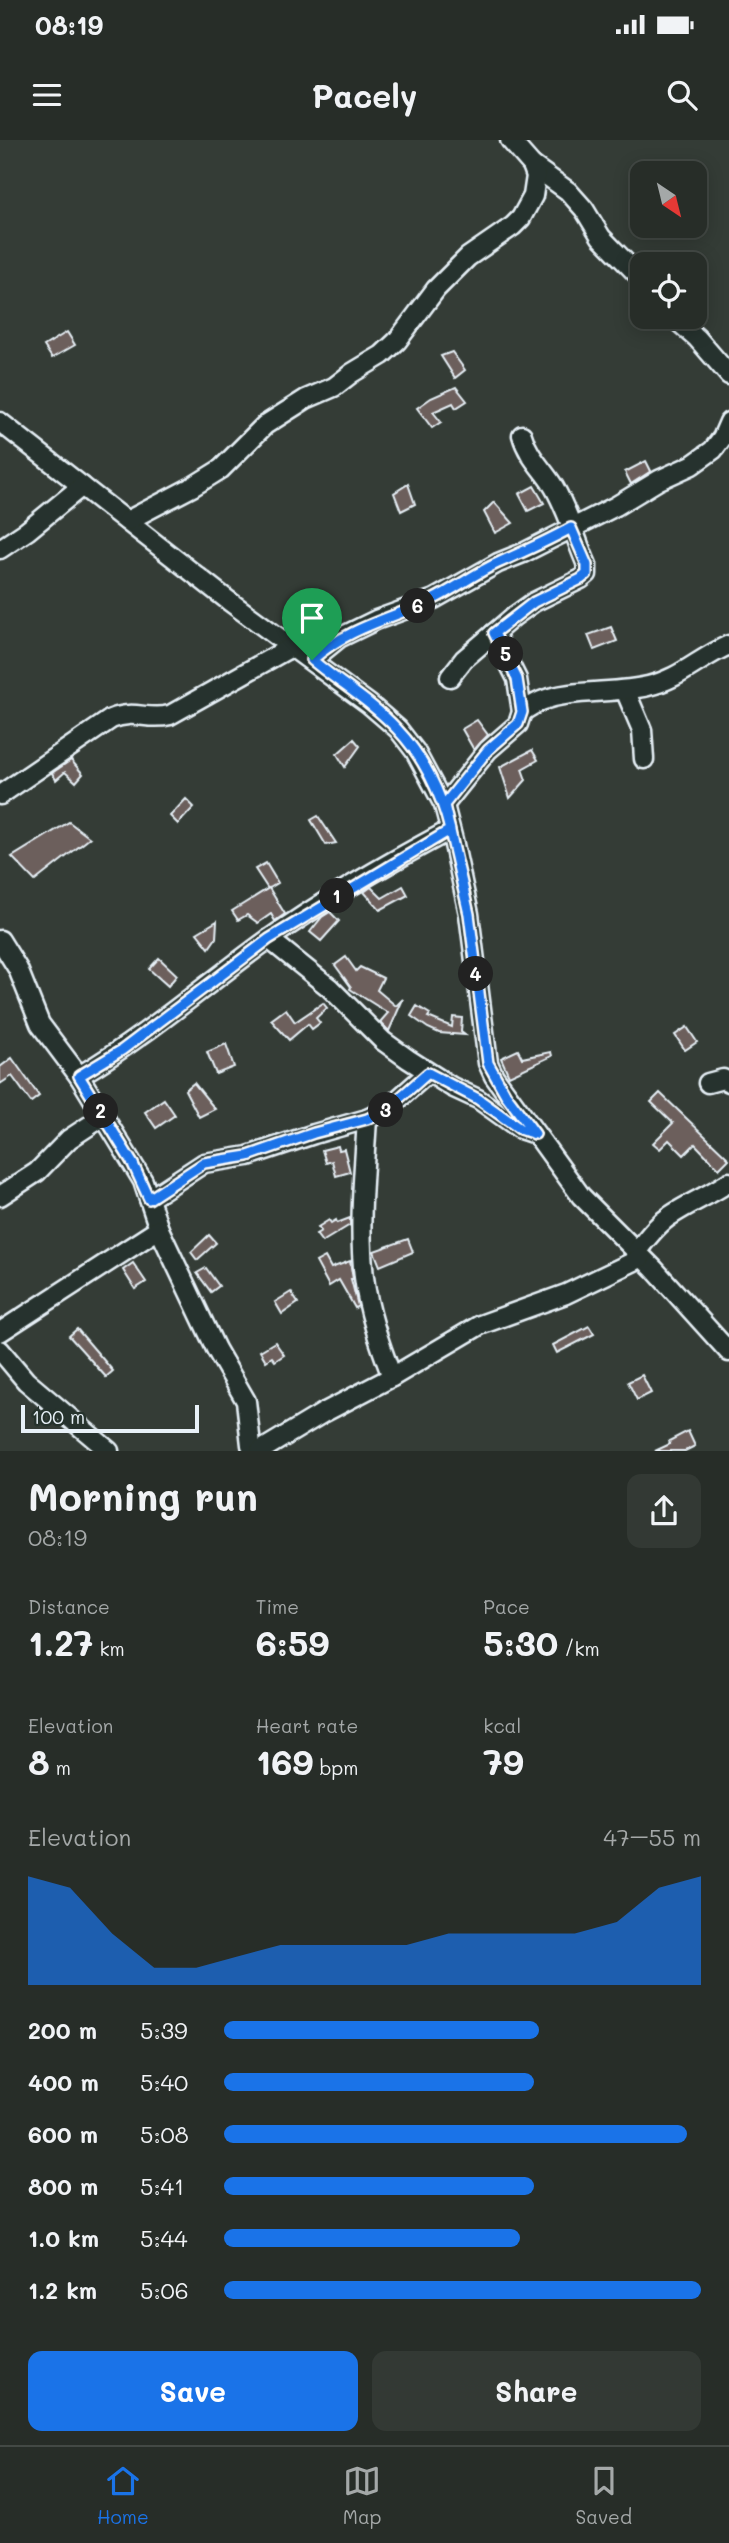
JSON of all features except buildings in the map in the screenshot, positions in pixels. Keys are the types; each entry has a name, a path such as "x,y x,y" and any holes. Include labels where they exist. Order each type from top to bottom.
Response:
{"street":[{"path":"510,140 532,165 568,191 584,209 601,237 630,267"},
{"path":"127,521 221,469 276,417 306,399 334,387 391,347 436,289 474,250 505,233 521,218 533,196 536,176 532,165"},
{"path":"687,329 729,375"},
{"path":"0,422 229,601 312,660 398,729 415,751 444,805 469,914 488,1063 506,1095 581,1196 654,1269 729,1352"},
{"path":"312,660 339,638 376,620 434,599 498,563 616,506 659,480 701,460 722,438 729,422"},
{"path":"450,677 456,667 494,633 534,602 587,574 587,565 554,487 528,451 522,435"},
{"path":"0,549 27,531 82,486"},
{"path":"444,805 488,750 518,724 522,712 517,679 494,633"},
{"path":"522,712 541,701 555,697 625,690 678,676 705,656 729,645"},
{"path":"0,795 111,719 128,713 159,718 170,715 293,646"},
{"path":"625,690 642,730 644,759"},
{"path":"79,1076 122,1050 269,939 450,830"},
{"path":"269,939 330,988 383,1041 428,1073 478,1099 520,1129 535,1134"},
{"path":"0,940 18,969 40,1024 79,1076 138,1172 159,1229 221,1358 246,1401 251,1450 392,1377 480,1325 566,1294 638,1255 655,1228 672,1214 729,1182"},
{"path":"149,1199 204,1163 248,1156 314,1133 367,1119 386,1110 428,1073"},
{"path":"708,1083 723,1079 729,1082"},
{"path":"0,1196 37,1172 69,1139 104,1116"},
{"path":"367,1119 362,1183 364,1278 374,1324 392,1377"},
{"path":"0,1332 159,1229"},
{"path":"0,1350 26,1381 105,1450"}],"route":[{"path":"312,660 339,638 376,620 434,599 498,563 571,528 587,565 587,574 534,602 494,633 517,679 522,712 518,724 488,750 444,805 453,840 469,914 488,1063 506,1095 535,1134 520,1129 478,1099 428,1073 386,1110 367,1119 314,1133 271,1150 204,1163 149,1199 143,1181 79,1076 147,1032 269,939 424,843 450,830 444,805 428,773 398,729 312,660"}]}
